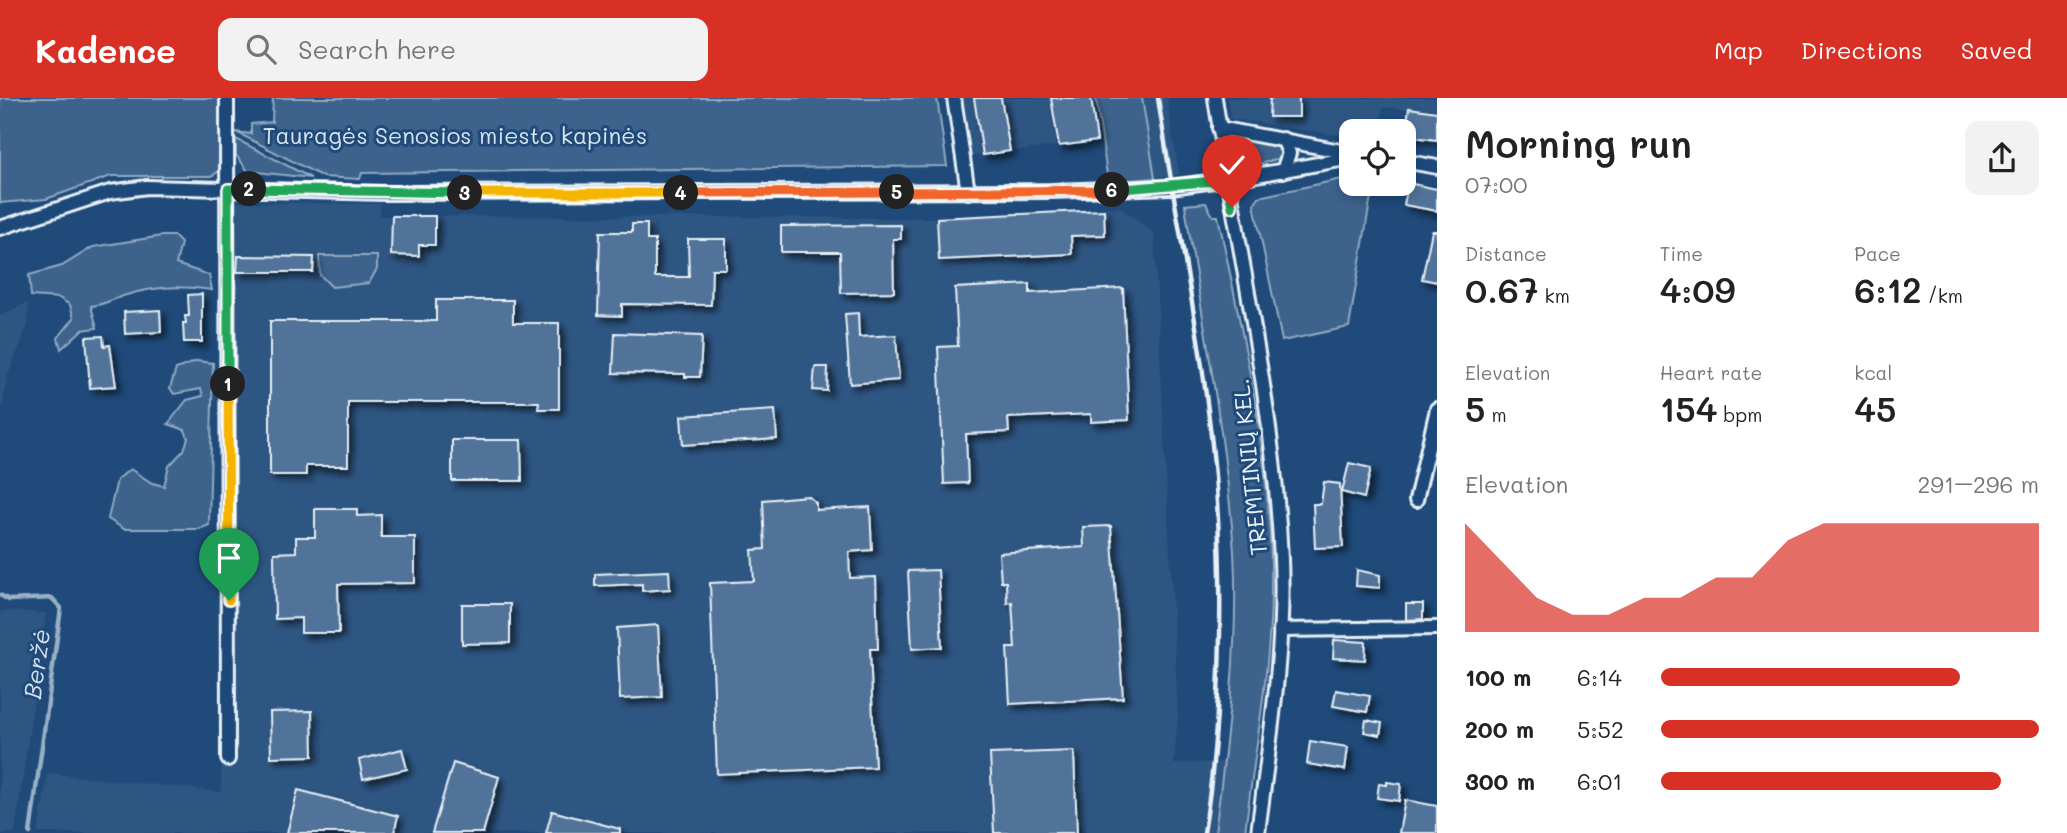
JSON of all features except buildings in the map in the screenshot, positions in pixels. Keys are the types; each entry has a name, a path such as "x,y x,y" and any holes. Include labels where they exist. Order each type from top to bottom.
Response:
{"street":[{"path":"227,98 228,759"},
{"path":"954,98 968,192"},
{"name":"TREMTINIŲ KEL.","path":"1215,98 1275,477 1281,562 1280,630 1258,833"},
{"path":"1219,128 1339,152"},
{"path":"1283,139 1289,153 1283,171"},
{"path":"0,236 6,226 110,192 146,187 385,193 1106,190 1227,180 1339,158"},
{"path":"1416,163 1437,167"},
{"path":"0,218 6,226"},
{"path":"1416,500 1437,409"},
{"path":"1280,630 1437,628"}],"shaded area":[{"path":"954,98 1096,98 1100,141 963,157"},
{"path":"1142,98 1167,98 1179,175 1155,178"},
{"path":"1227,98 1437,98 1437,112 1383,107 1382,119 1339,119 1339,135 1231,119"},
{"path":"222,202 380,204 380,216 937,218 1120,207 1154,233 1178,714 1174,764 1224,762 1215,833 38,833 48,773 221,792"},
{"path":"28,302 28,325 7,378 0,422 0,316"},
{"path":"0,611 46,613 15,833 0,833"}],"green space":[{"path":"0,98 220,98 219,171 212,176 111,176 46,199 0,203"},
{"name":"Tauragės Senosios miesto kapinės","path":"273,98 937,98 947,166 362,173 360,179 323,177 236,132 251,134 251,124 272,122"},
{"path":"1096,98 1142,98 1155,178 1108,182"},
{"path":"236,139 311,178 248,171 236,155"},
{"path":"1232,139 1278,146 1283,154 1281,158 1241,169 1236,164"},
{"path":"1339,180 1339,196 1371,196 1349,327 1282,341 1254,204 1259,197"},
{"path":"1206,203 1213,216 1218,216 1247,357 1268,499 1271,547 1268,654 1245,833 1215,833 1231,693 1235,587 1225,465 1185,205"},
{"path":"174,236 181,243 176,264 209,275 212,290 189,287 156,288 91,306 97,328 82,330 61,349 58,338 74,318 70,305 59,298 31,296 29,275 62,266 93,247"},
{"path":"319,256 377,256 377,269 369,283 332,287 320,275"},
{"path":"197,361 213,363 209,525 199,529 124,529 108,519 117,480 130,469 152,483 164,486 169,466 184,450 188,438 185,430 168,424 187,400 203,396 201,389 174,394 170,388 176,369"}],"waterway":[{"name":"Beržė","path":"0,595 9,600 52,598 61,608 30,833"}],"railway":[{"path":"1158,98 1198,341 1216,488 1220,572 1219,661 1214,750 1204,833"}],"route":[{"path":"229,600 228,189 385,193 1051,191 1171,187 1227,180 1232,207"}]}
